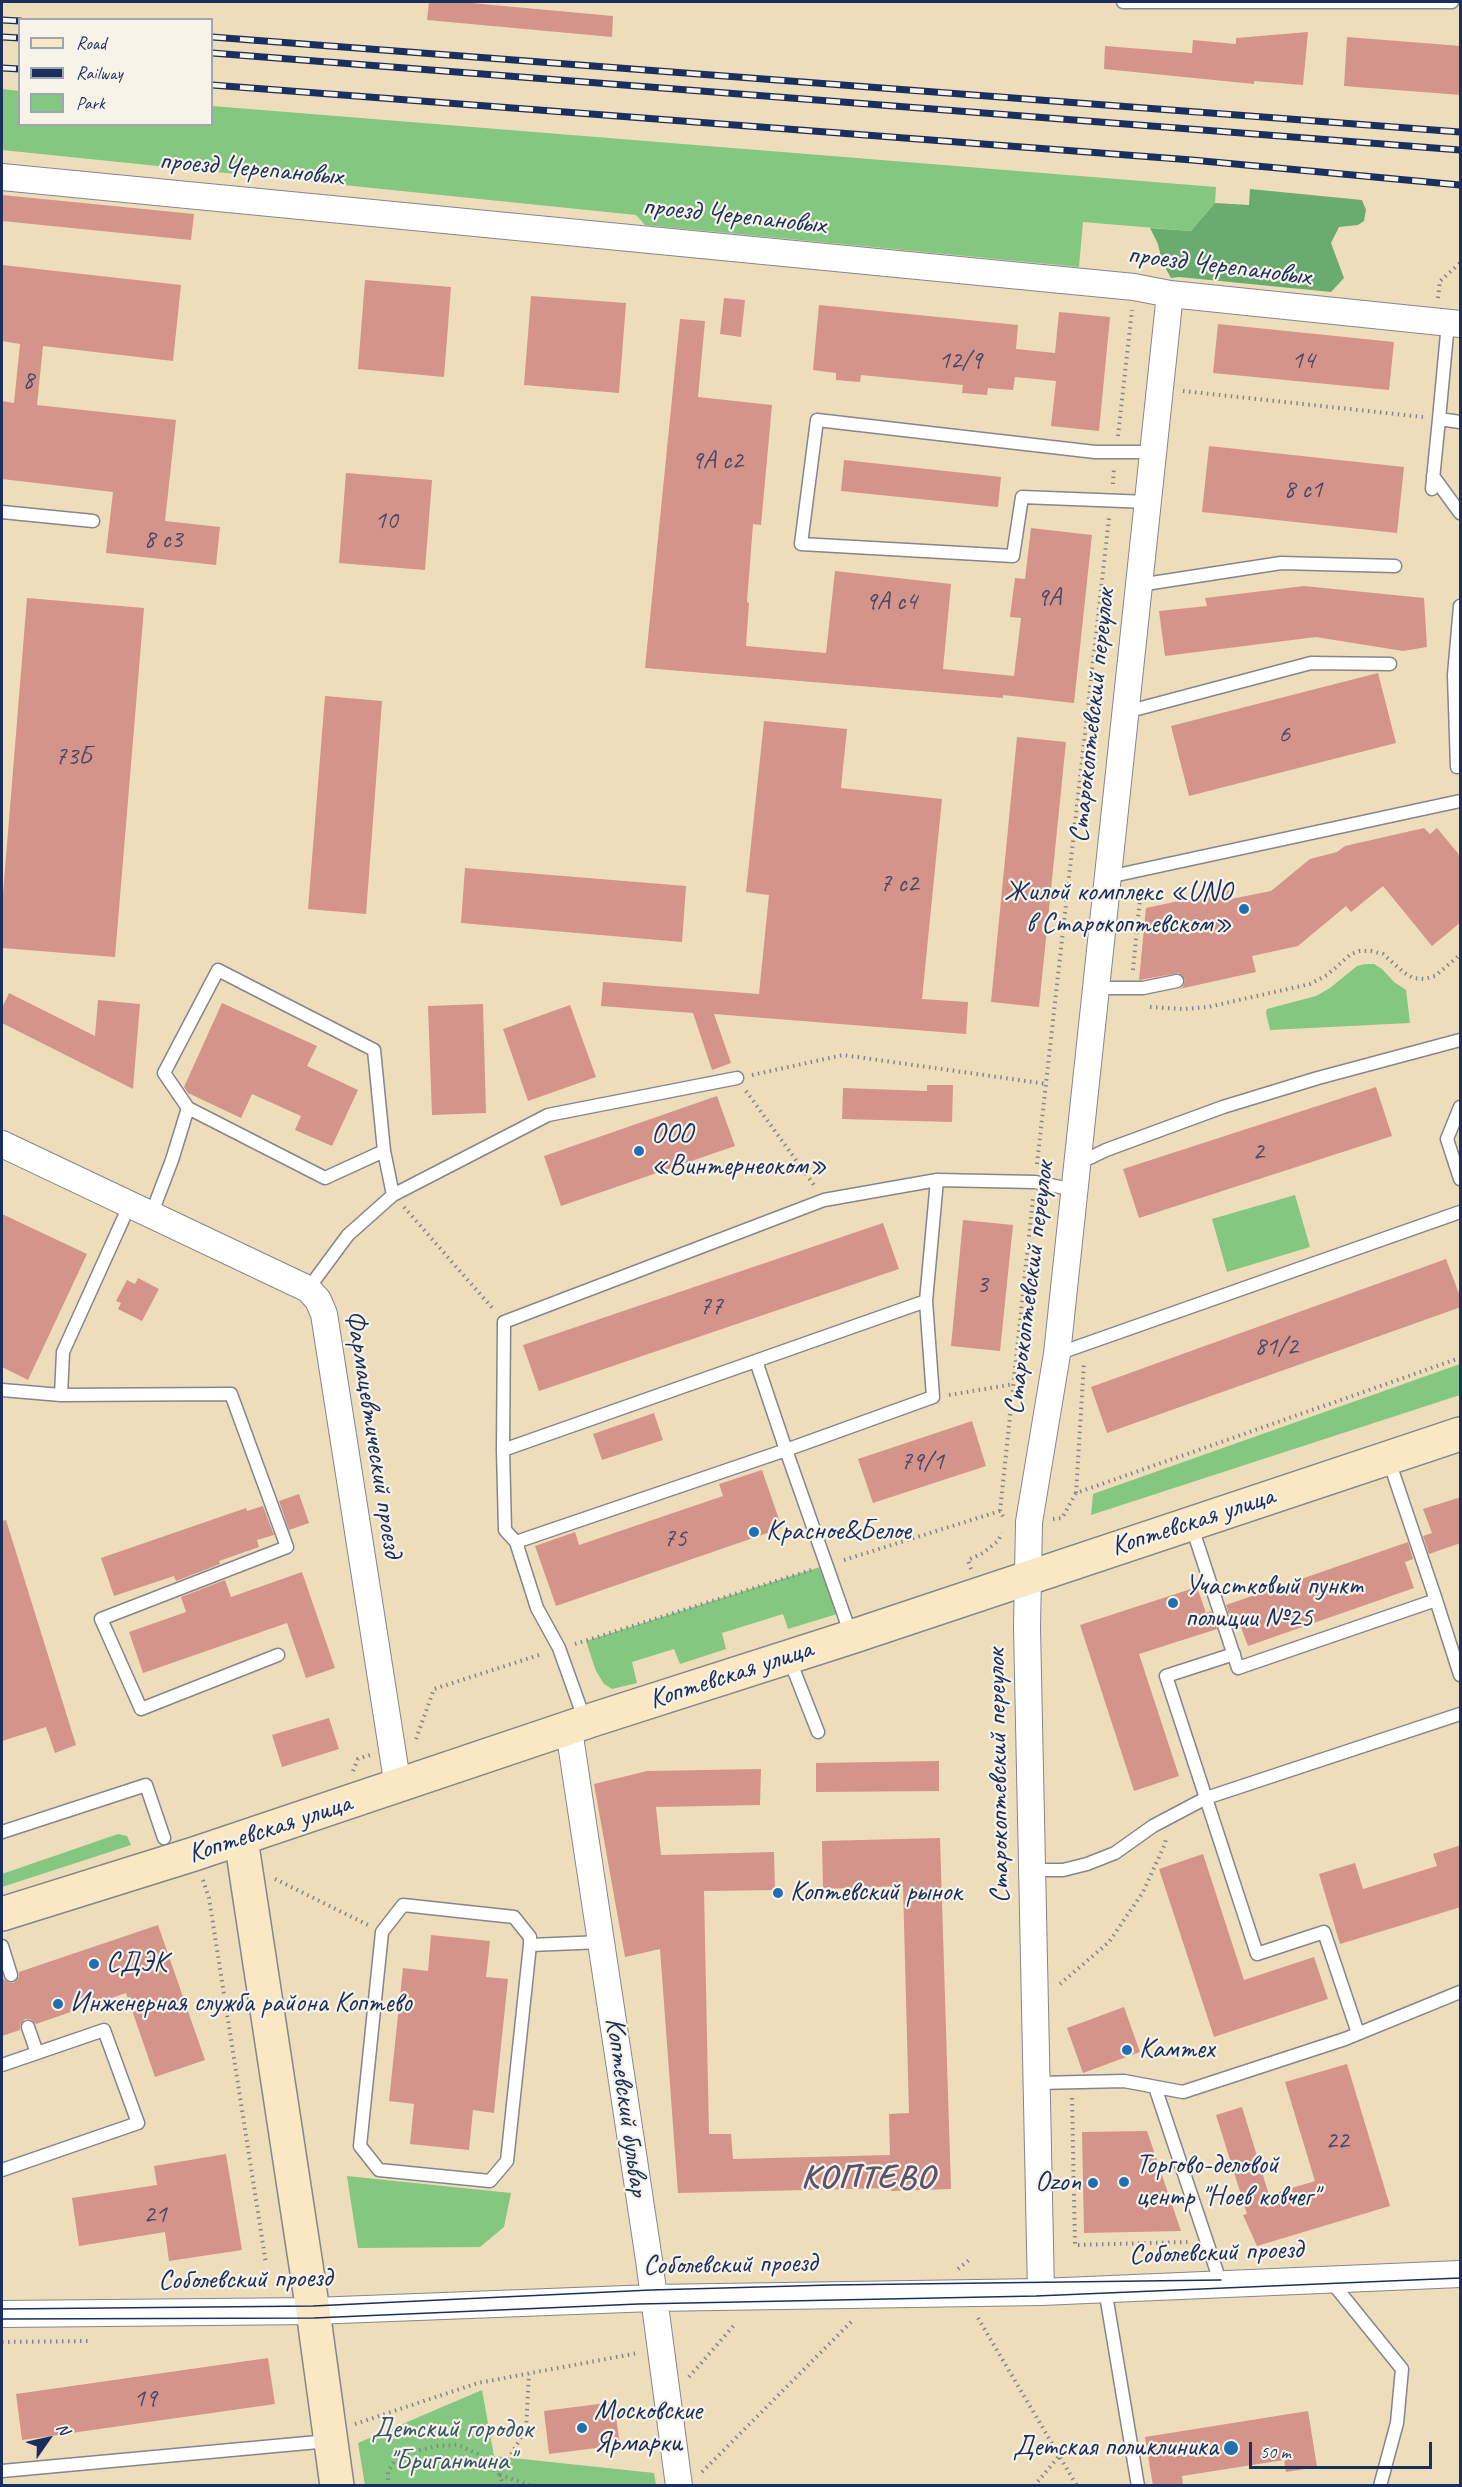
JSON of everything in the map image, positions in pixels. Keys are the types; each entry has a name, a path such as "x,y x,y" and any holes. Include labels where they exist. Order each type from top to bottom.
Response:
{"street":[{"name":"проезд Черепановых","path":"2,177 1134,287 1170,294 1448,323"},
{"name":"Старокоптевский переулок","path":"1041,2292 1028,1628 1029,1522 1057,1354 1170,294"},
{"name":"Фармацевтический проезд","path":"2,1144 308,1289 318,1300 324,1314 398,1787"},
{"name":"Коптевская улица","path":"2,1914 241,1839 1461,1434"},
{"name":"Коптевский бульвар","path":"577,1726 602,1942 653,2298 687,2482"},
{"path":"241,1839 314,2311 343,2433 336,2486"},
{"name":"Соболевский проезд","path":"2,2314 314,2311 653,2298 1041,2292 1461,2274"}],"lane":[{"path":"1123,2 1452,2"},
{"path":"1448,323 1432,482 1461,513"},
{"path":"1439,419 1461,422"},
{"path":"1148,502 1022,497 1013,556 801,544 817,420 1095,452 1153,452"},
{"path":"2,512 93,520"},
{"path":"1139,585 1281,563 1395,566"},
{"path":"1457,767 1457,682 1461,606"},
{"path":"1126,712 1311,663 1390,664"},
{"path":"1108,877 1461,801"},
{"path":"384,1151 325,1178 188,1108 164,1073 218,970 374,1050 384,1151 393,1196"},
{"path":"1096,988 1143,988 1177,981"},
{"path":"1077,1164 1106,1150 1223,1107 1318,1078 1461,1040"},
{"path":"308,1289 348,1235 393,1196 548,1115 737,1078"},
{"path":"1461,1107 1447,1139 1461,1179"},
{"path":"61,1395 63,1352 141,1209 172,1161 188,1108"},
{"path":"516,1542 933,1397 926,1301 937,1180"},
{"path":"577,1726 559,1648 537,1608 516,1542 505,1530 504,1322 824,1200 937,1180 1035,1182 1075,1190"},
{"path":"1057,1354 1461,1212"},
{"path":"503,1450 926,1301"},
{"path":"756,1361 851,1637"},
{"path":"2,1390 61,1395 231,1394 287,1547 101,1619 141,1709 278,1655"},
{"path":"1388,1457 1461,1675"},
{"path":"1191,1522 1238,1668 1436,1600"},
{"path":"1234,1654 1166,1676 1257,1954 1324,1932 1358,2033"},
{"path":"789,1657 818,1732"},
{"path":"1032,1870 1063,1870 1088,1864 1115,1853 1166,1819 1206,1798 1461,1714"},
{"path":"2,1832 146,1785 164,1838"},
{"path":"403,1905 514,1917 530,1937 530,1945 507,2161 490,2181 379,2170 360,2146 382,1932 403,1905"},
{"path":"530,1945 602,1942"},
{"path":"2,1946 11,1975"},
{"path":"1037,2083 1124,2081 1183,2092 1358,2033 1461,1992"},
{"path":"28,2027 37,2053"},
{"path":"2,2065 104,2030 138,2123 2,2170"},
{"path":"1155,2087 1221,2284"},
{"path":"1330,2279 1402,2369 1397,2423 1380,2486"},
{"path":"1105,2289 1138,2486"},
{"path":"2,2471 343,2433"}],"path":[{"path":"1448,323 1440,281 1461,263"},
{"path":"1134,287 1000,1511 1006,1524 1062,1518 1076,1493 1461,1358"},
{"path":"1160,389 1439,419"},
{"path":"1143,869 1129,1001 1138,1006 1183,1009 1208,1007 1310,984 1327,975 1351,954 1360,951 1383,954 1403,972 1413,978 1424,980 1435,976 1461,955"},
{"path":"824,1200 737,1078 843,1055 1047,1084"},
{"path":"393,1196 504,1322"},
{"path":"933,1397 1014,1384"},
{"path":"349,1780 358,1759 416,1742 434,1689 1000,1511"},
{"path":"1055,1989 1109,1942 1143,1892 1165,1844 1166,1819"},
{"path":"194,1854 209,1898 266,2264"},
{"path":"272,1877 382,1932"},
{"path":"1071,2082 1075,2245 1207,2241"},
{"path":"976,2315 1077,2486"},
{"path":"687,2482 854,2319"},
{"path":"687,2379 736,2323"},
{"path":"343,2433 478,2383 643,2352"},
{"path":"499,2475 526,2429 529,2374"},
{"path":"388,2486 388,2472 394,2462 405,2454 436,2446 458,2445 478,2454 499,2475 504,2486"},
{"path":"1034,2486 1060,2455"},
{"path":"499,2475 532,2486"}],"green space":[{"path":"2,89 18,91 18,126 213,126 213,106 1216,187 1215,203 1191,231 1083,222 1079,267 645,225 636,215 2,150"},
{"path":"1250,189 1362,200 1366,210 1364,221 1358,225 1339,227 1331,243 1344,278 1331,292 1171,278 1162,262 1158,244 1150,228 1191,231 1215,203 1249,205"},
{"path":"1374,964 1382,969 1394,982 1406,990 1410,1023 1270,1030 1267,1009 1316,996 1330,988 1357,966"},
{"path":"1295,1195 1310,1247 1227,1272 1212,1219"},
{"path":"1460,1364 1460,1395 1091,1515 1093,1494"},
{"path":"820,1567 837,1614 788,1629 783,1614 722,1633 726,1649 680,1664 674,1649 632,1662 637,1683 612,1689 604,1684 596,1671 586,1641"},
{"path":"118,1834 127,1836 131,1845 2,1887 2,1874"},
{"path":"347,2176 511,2193 504,2227 480,2247 358,2248"},
{"name":"Детский городок \"Бригантина\"","path":"482,2390 494,2456 654,2473 656,2485 365,2485 358,2443"}],"building":[{"path":"429,2 460,2 613,16 612,37 427,20"},
{"path":"1308,32 1303,85 1254,81 1254,84 1104,69 1105,46 1192,53 1193,40 1236,44 1236,38"},
{"path":"1347,37 1461,46 1461,95 1344,86"},
{"path":"2,195 194,214 191,240 2,221"},
{"path":"2,265 181,285 173,361 43,346 37,405 176,420 165,521 220,527 216,565 106,553 113,492 2,479 2,401 14,403 20,344 2,341"},
{"path":"365,280 451,287 444,377 358,369"},
{"path":"531,296 626,303 619,393 524,385"},
{"path":"724,298 745,300 741,337 720,334"},
{"path":"819,305 1018,325 1016,349 1055,353 1059,312 1110,317 1099,431 1051,426 1056,381 1015,377 1013,390 988,388 987,395 962,393 963,385 861,375 860,382 836,380 836,373 813,370"},
{"path":"680,319 705,321 698,397 772,405 761,525 753,524 746,646 826,653 835,571 951,584 943,669 1014,676 1021,618 1010,617 1015,578 1025,579 1031,528 1092,535 1074,703 1003,695 1003,698 645,668"},
{"path":"1218,324 1394,342 1389,390 1213,373"},
{"path":"1209,446 1404,467 1397,533 1202,512"},
{"path":"844,460 1001,477 998,507 841,491"},
{"path":"346,473 432,480 425,570 339,563"},
{"path":"1304,586 1424,598 1427,647 1403,651 1316,637 1165,656 1159,611 1207,606 1205,598"},
{"path":"27,598 144,608 115,957 2,948 2,906"},
{"path":"1378,673 1396,743 1189,796 1171,726"},
{"path":"325,696 382,701 366,914 308,909"},
{"path":"764,721 847,729 841,788 942,799 922,999 968,1002 966,1034 714,1014 731,1063 712,1070 693,1013 601,1006 603,982 759,994 769,895 746,892"},
{"path":"1017,737 1066,742 1039,1007 991,1002"},
{"name":"Жилой комплекс «UNO в Старокоптевском»","path":"1424,828 1430,834 1437,828 1461,857 1461,922 1432,946 1383,886 1351,912 1346,906 1298,946 1252,956 1256,972 1179,989 1183,987 1185,980 1179,973 1139,980 1146,908 1230,890 1231,899 1271,891 1310,859 1337,852 1345,846"},
{"path":"465,868 686,886 682,942 461,923"},
{"path":"9,993 95,1036 98,1000 140,1004 133,1089 2,1023 2,1008"},
{"path":"222,1003 317,1046 307,1066 358,1090 332,1146 295,1130 301,1116 252,1094 241,1118 188,1093 184,1087"},
{"path":"483,1004 486,1113 432,1115 428,1006"},
{"path":"570,1005 596,1077 528,1101 503,1029"},
{"path":"927,1085 953,1085 952,1122 842,1119 843,1088 927,1091"},
{"path":"1376,1087 1392,1136 1139,1218 1123,1169"},
{"name":"ООО «Винтернеоком»","path":"717,1096 735,1146 561,1206 544,1156"},
{"path":"2,1214 87,1254 28,1380 2,1367"},
{"path":"963,1220 1013,1225 1000,1351 951,1346"},
{"path":"883,1223 899,1269 539,1391 523,1345"},
{"path":"1446,1259 1461,1299 1461,1307 1107,1433 1091,1387"},
{"path":"138,1278 159,1289 142,1321 118,1309 121,1303 116,1301 127,1280 135,1284"},
{"path":"654,1413 663,1440 602,1460 593,1434"},
{"path":"972,1421 986,1466 873,1503 858,1459"},
{"path":"762,1470 782,1528 556,1606 535,1546 575,1532 579,1545 723,1496 719,1484"},
{"path":"299,1494 309,1523 289,1530 279,1501"},
{"path":"1461,1497 1461,1543 1429,1554 1423,1536 1432,1533 1423,1509"},
{"path":"263,1506 274,1535 257,1540 259,1547 219,1561 220,1564 176,1581 174,1576 114,1596 101,1558 246,1508 247,1511"},
{"path":"6,1520 76,1745 55,1753 46,1727 2,1741 2,1521"},
{"path":"1408,1542 1413,1559 1405,1562 1414,1588 1248,1646 1239,1622 1232,1624 1226,1605"},
{"path":"302,1572 335,1668 306,1678 287,1623 143,1673 129,1632 186,1612 181,1597 225,1580 231,1597"},
{"path":"1197,1587 1206,1613 1211,1611 1217,1629 1139,1654 1179,1776 1134,1791 1080,1625"},
{"path":"329,1718 339,1749 282,1767 272,1735"},
{"path":"939,1761 939,1791 816,1792 816,1763"},
{"path":"761,1769 760,1805 656,1807 661,1855 774,1852 775,1890 704,1891 709,2134 731,2134 733,2159 890,2155 889,2114 909,2113 903,1886 823,1889 822,1841 940,1838 951,2189 891,2191 891,2188 678,2193 660,1949 625,1957 594,1784 647,1771"},
{"path":"1461,1845 1461,1907 1340,1944 1319,1874 1355,1863 1363,1889 1437,1866 1433,1854"},
{"path":"1203,1854 1244,1980 1314,1957 1328,1999 1214,2037 1159,1869"},
{"path":"158,1925 205,2060 155,2077 126,1993 36,2024 30,2019 25,2019 20,2025 20,2030 2,2036 2,1978 9,1983 14,1983 19,1977 19,1972"},
{"path":"431,1935 490,1941 486,1977 508,1979 494,2113 473,2110 469,2150 410,2144 414,2104 389,2101 403,1968 428,1971"},
{"path":"1124,2007 1140,2052 1083,2073 1067,2028"},
{"path":"1347,2064 1390,2206 1257,2246 1243,2215 1247,2214 1216,2115 1242,2107 1269,2195 1315,2181 1285,2082"},
{"name":"Торгово-деловой центр \"Ноев ковчег\"","path":"1147,2131 1181,2231 1084,2233 1082,2132"},
{"path":"226,2154 242,2250 169,2261 165,2232 79,2246 72,2198 157,2185 154,2166"},
{"path":"268,2358 275,2404 22,2440 16,2394"},
{"name":"Московские Ярмарки","path":"614,2402 620,2445 549,2454 544,2411"},
{"name":"Детская поликлиника","path":"1308,2411 1317,2467 1286,2472 1284,2460 1182,2476 1183,2486 1153,2486 1145,2437"}],"tram line":[{"path":"2,2319 314,2318 638,2304 1036,2296 1460,2278"},
{"path":"2,2309 313,2306 651,2290 831,2285 1221,2280"}],"railway":[{"path":"2,20 18,21"},
{"path":"2,37 18,38"},
{"path":"213,37 1460,132"},
{"path":"213,53 1460,150"},
{"path":"2,68 18,69"},
{"path":"213,85 1192,160 1460,185"}],"place":[{"name":"Жилой комплекс «UNO в Старокоптевском»","path":"1244,909"},
{"name":"ООО «Винтернеоком»","path":"639,1151"},
{"name":"Красное&Белое","path":"754,1532"},
{"name":"Участковый пункт полиции №25","path":"1173,1603"},
{"name":"Коптевский рынок","path":"778,1893"},
{"name":"СДЭК","path":"94,1964"},
{"name":"Инженерная служба района Коптево","path":"58,2004"},
{"name":"Камтех","path":"1127,2050"},
{"name":"Торгово-деловой центр \"Ноев ковчег\"","path":"1124,2182"},
{"name":"Ozon","path":"1093,2183"},
{"name":"Московские Ярмарки","path":"582,2428"},
{"name":"Детская поликлиника","path":"1231,2448"}],"district":[{"name":"КОПТЕВО","path":"868,2178"}]}
